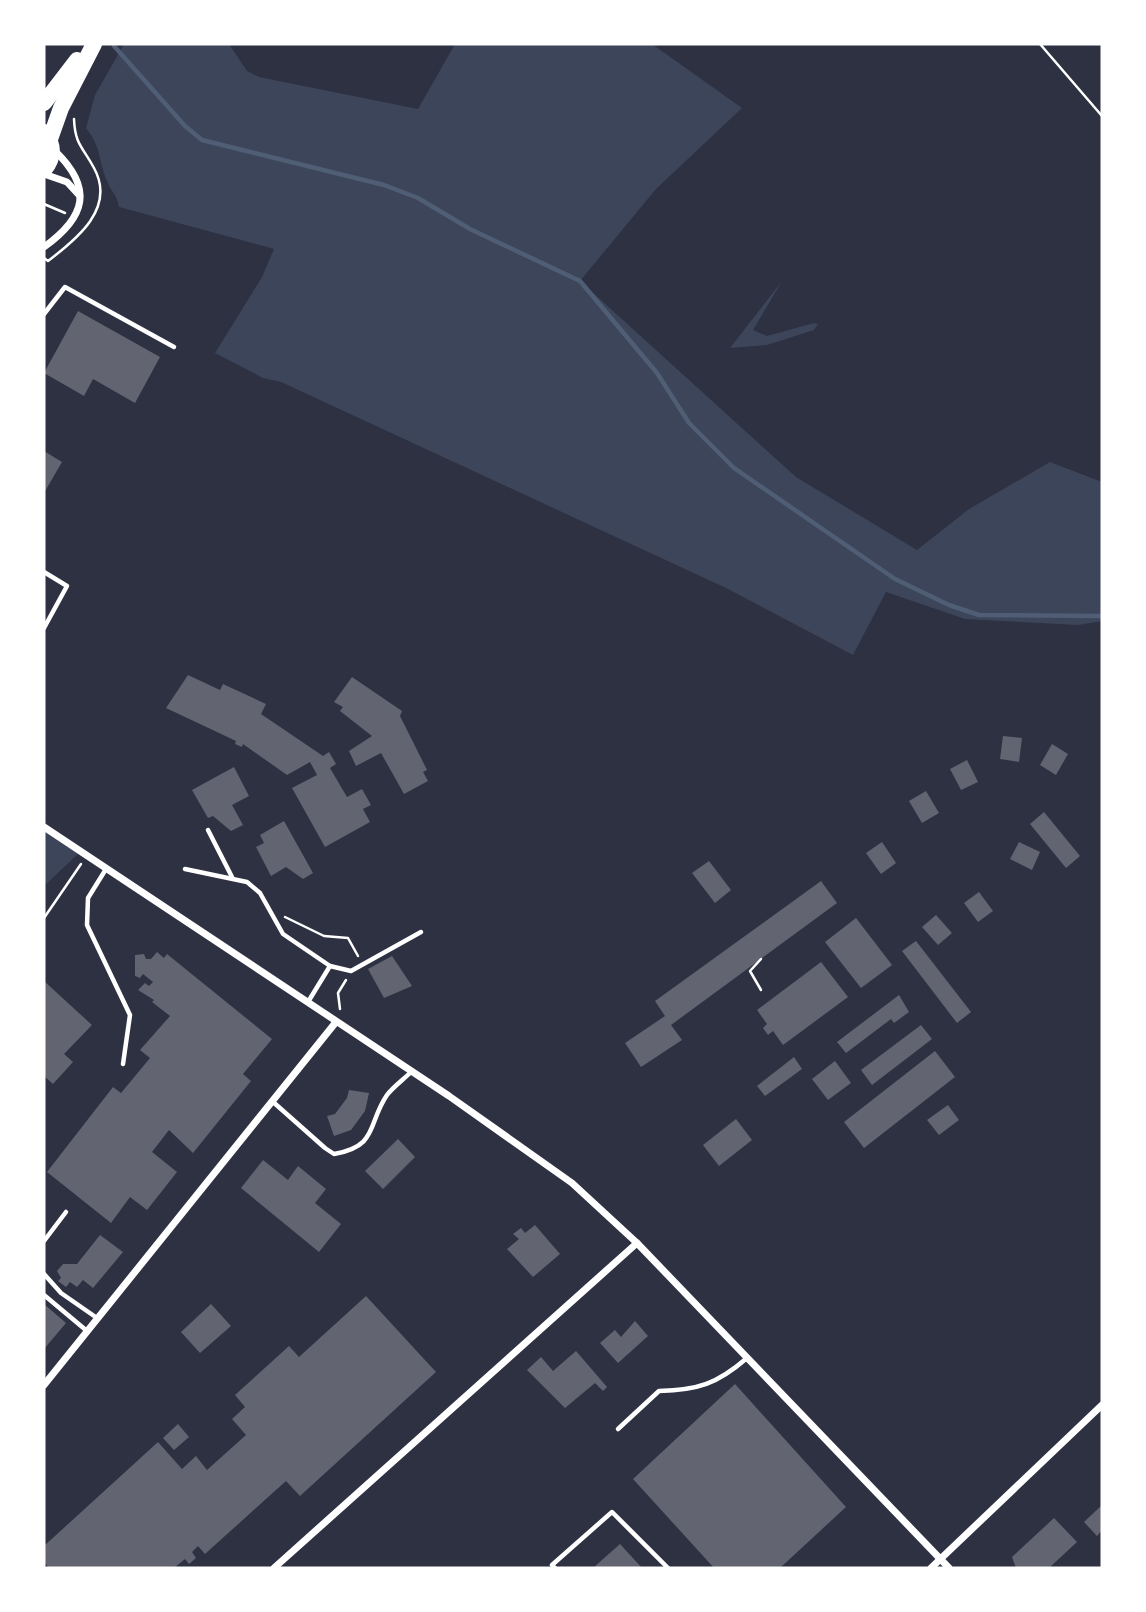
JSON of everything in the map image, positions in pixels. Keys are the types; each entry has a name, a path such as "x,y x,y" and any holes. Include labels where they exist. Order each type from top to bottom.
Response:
{"main road":[{"path":"44,103 91,44"},
{"path":"44,172 49,163 49,140 91,44"}],"street":[{"path":"44,247 71,226 81,199 74,174 49,140"},
{"path":"44,172 66,181 81,199"},
{"path":"44,827 572,1183 637,1243 949,1568"},
{"path":"44,1385 336,1022"},
{"path":"274,1568 637,1243"},
{"path":"931,1568 1102,1405"}],"lane":[{"path":"44,314 65,287 174,347"},
{"path":"44,572 67,586 44,628"},
{"path":"208,830 232,877"},
{"path":"107,869 88,898 87,926 130,1015 123,1063"},
{"path":"185,869 217,878 232,877 247,882 260,893 283,934 330,967 351,971 421,932"},
{"path":"307,1003 330,967"},
{"path":"272,1101 334,1154 349,1151 363,1144 375,1126 386,1096 411,1072"},
{"path":"44,1241 66,1212"},
{"path":"44,1274 61,1293 97,1318"},
{"path":"44,1296 87,1331"},
{"path":"618,1429 659,1391 694,1390 732,1372 748,1357"},
{"path":"555,1568 552,1565 612,1512 668,1568"}],"path":[{"path":"1040,44 1102,116"},
{"path":"44,266 85,232 100,196 96,172 75,139 74,114"},
{"path":"44,258 48,261"},
{"path":"44,918 88,856"},
{"path":"761,958 750,971 761,990"}],"shaded area":[{"path":"124,44 229,44 247,71 259,77 418,109 455,44 652,44 742,108 656,189 580,281 796,477 917,550 969,509 1050,462 1102,482 1102,621 1078,625 965,619 886,592 853,655 726,588 281,382 263,378 215,353 262,277 274,249 119,207 104,174 95,142 86,128 95,95"},
{"path":"782,281 753,330 767,336 818,324 814,330 767,345 730,348"},
{"path":"44,832 78,854 44,886"}],"building":[{"path":"78,311 160,357 135,403 93,379 84,396 44,373"},
{"path":"44,451 62,462 44,493"},
{"path":"188,675 220,690 223,684 266,704 261,714 323,756 329,752 336,764 330,768 347,797 362,789 371,805 363,809 370,822 325,847 292,788 317,775 310,762 287,775 243,744 242,747 235,744 236,741 166,708"},
{"path":"352,677 402,711 400,716 427,770 423,772 428,781 404,794 381,753 356,766 349,751 372,736 340,711 343,707 334,702"},
{"path":"1003,736 1022,738 1019,762 1000,759"},
{"path":"1052,744 1068,754 1056,775 1040,765"},
{"path":"967,760 978,782 961,790 950,769"},
{"path":"234,767 249,796 232,805 243,825 231,831 213,816 208,818 192,790"},
{"path":"926,791 939,813 922,823 909,801"},
{"path":"1044,812 1080,856 1066,868 1030,824"},
{"path":"284,821 313,873 303,879 286,867 271,876 256,847 264,843 260,835"},
{"path":"882,842 896,863 881,874 866,853"},
{"path":"1019,842 1040,852 1032,870 1010,859"},
{"path":"709,861 731,890 715,903 692,873"},
{"path":"821,881 837,903 671,1025 682,1040 641,1067 625,1043 665,1016 655,1001"},
{"path":"979,892 993,911 978,922 964,903"},
{"path":"936,915 952,933 938,945 922,927"},
{"path":"856,918 892,965 861,988 825,942"},
{"path":"916,941 971,1012 957,1023 902,951"},
{"path":"157,952 164,958 167,954 272,1039 243,1074 251,1081 193,1153 169,1130 152,1152 177,1172 147,1210 130,1197 111,1223 47,1172 113,1087 121,1093 150,1058 140,1050 170,1016 152,1002 154,1000 138,990 145,983 149,986 153,982 143,974 140,978 135,976 135,955 144,954 146,959 151,959"},
{"path":"392,956 412,986 384,998 368,969"},
{"path":"821,962 848,997 783,1045 773,1031 768,1035 763,1028 767,1024 757,1010"},
{"path":"44,981 92,1025 64,1054 73,1062 53,1084 44,1076"},
{"path":"899,995 909,1012 894,1023 891,1019 846,1053 837,1042"},
{"path":"921,1025 932,1039 872,1085 861,1070"},
{"path":"935,1051 955,1077 864,1148 844,1122"},
{"path":"794,1057 802,1069 765,1096 757,1086"},
{"path":"835,1061 851,1083 828,1100 812,1079"},
{"path":"349,1090 369,1093 365,1111 351,1130 334,1136 327,1116 335,1114 347,1098"},
{"path":"948,1105 959,1120 939,1135 927,1120"},
{"path":"736,1119 752,1140 719,1166 703,1145"},
{"path":"398,1139 415,1157 383,1189 365,1171"},
{"path":"263,1160 288,1180 298,1166 326,1189 315,1203 341,1224 319,1252 241,1188"},
{"path":"535,1225 560,1254 533,1277 507,1249 519,1239 513,1234 521,1228 525,1233"},
{"path":"100,1235 123,1252 93,1288 83,1280 77,1287 70,1282 66,1287 58,1281 61,1278 57,1271 63,1264 77,1264"},
{"path":"366,1296 436,1372 300,1496 286,1481 205,1554 198,1546 192,1552 196,1558 189,1564 185,1559 174,1568 49,1568 44,1562 44,1546 158,1442 182,1469 196,1456 207,1470 246,1435 232,1419 245,1407 235,1395 289,1346 299,1357"},
{"path":"44,1304 66,1323 44,1349"},
{"path":"211,1304 231,1326 200,1353 181,1332"},
{"path":"635,1321 648,1336 618,1363 600,1343 615,1330 621,1337"},
{"path":"576,1351 607,1387 603,1391 595,1383 565,1408 527,1370 541,1357 553,1371"},
{"path":"735,1384 846,1507 780,1568 714,1568 633,1479"},
{"path":"178,1424 189,1437 174,1450 163,1438"},
{"path":"1102,1505 1102,1530 1097,1536 1084,1522"},
{"path":"1054,1518 1077,1542 1049,1568 1016,1568 1012,1557"},
{"path":"620,1544 642,1568 593,1568"}],"waterway":[{"path":"114,46 185,126 202,140 384,185 418,198 470,229 580,281 657,373 689,423 734,468 895,579 949,605 979,615 1102,616"}]}
